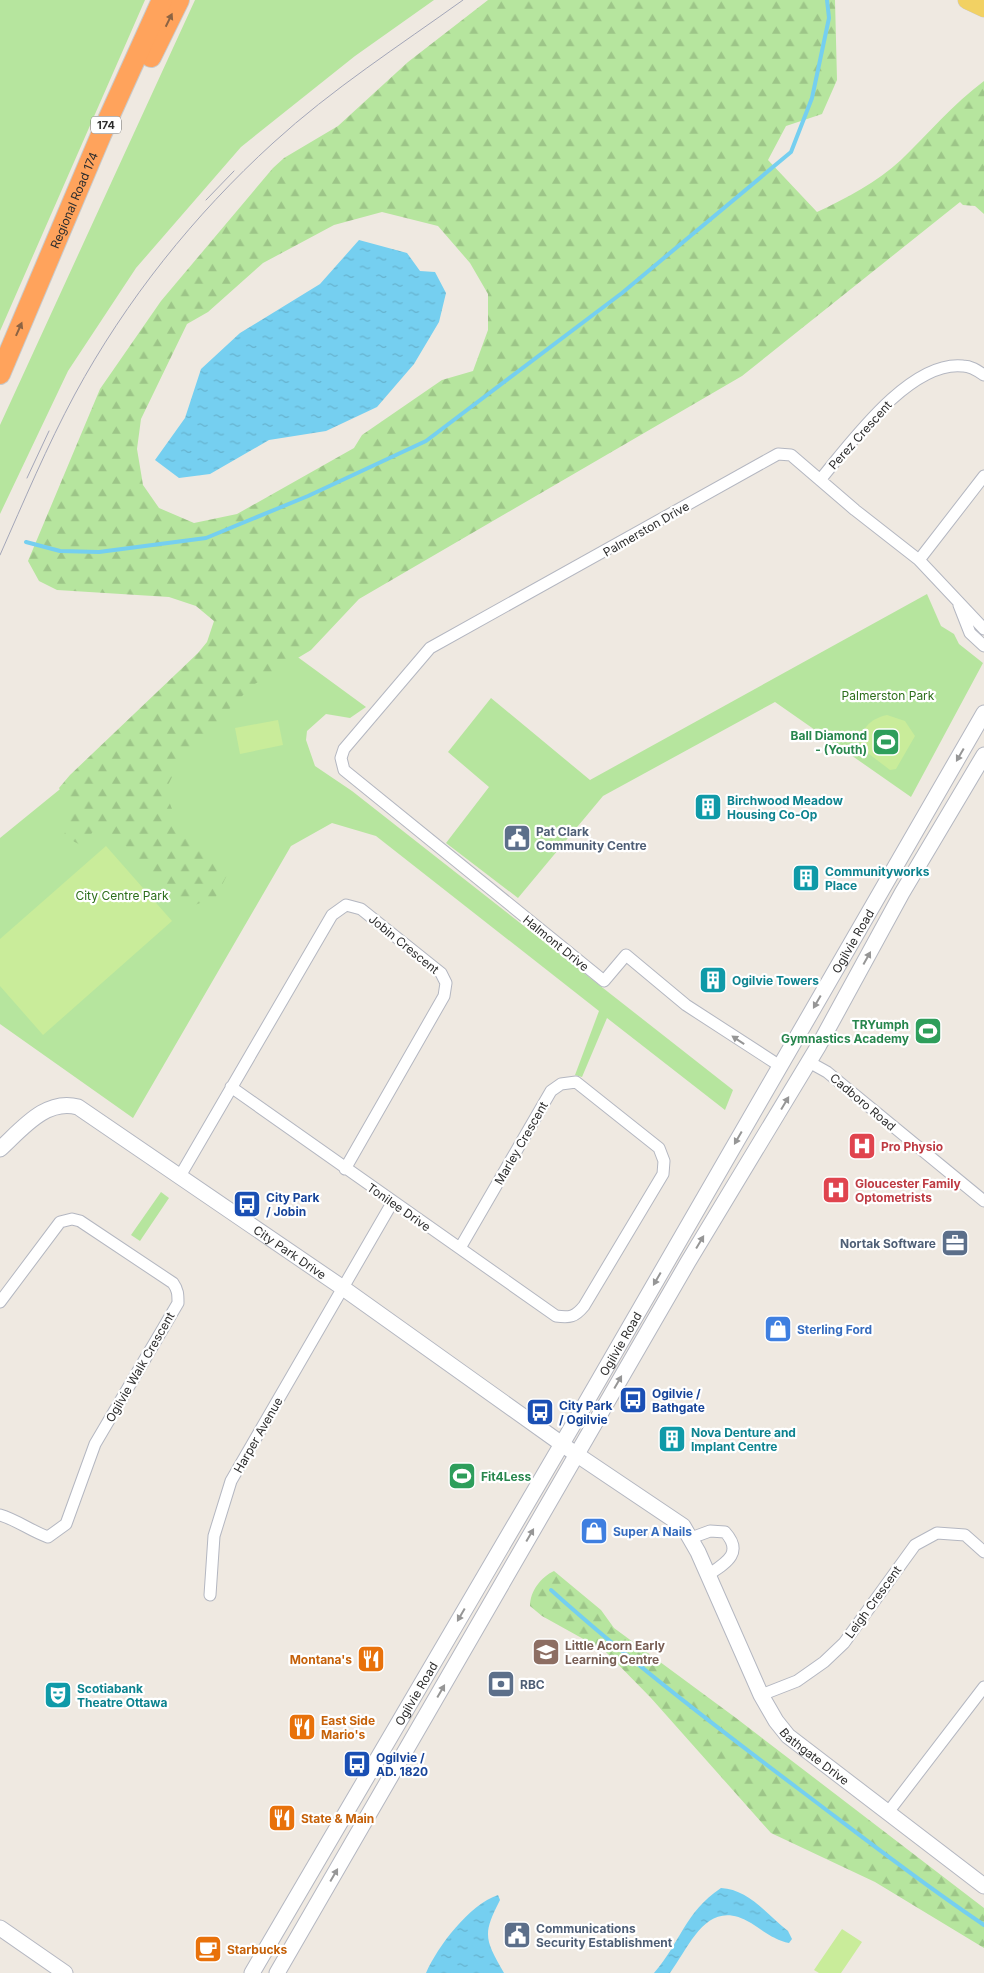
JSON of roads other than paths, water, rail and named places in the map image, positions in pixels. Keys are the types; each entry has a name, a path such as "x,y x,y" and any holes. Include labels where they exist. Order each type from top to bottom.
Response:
{"highway":[{"name":"Regional Road 174","path":"0,374 54,251 101,135 162,0"},
{"path":"54,251 179,0"}],"main road":[{"path":"967,0 984,8"},
{"name":"Ogilvie Road","path":"252,1973 984,713"},
{"name":"Ogilvie Road","path":"277,1973 688,1262 809,1062 902,894 984,755"},
{"name":"City Park Drive","path":"0,1148 40,1114 67,1104 89,1113 343,1288 576,1455"},
{"name":"Bathgate Drive","path":"576,1455 683,1526 691,1538 762,1695 776,1721 788,1736 984,1886"},
{"path":"0,1928 65,1973"}],"street":[{"name":"Perez Crescent","path":"820,480 871,419 910,384 934,371 951,366 964,366 984,375"},
{"name":"Palmerston Drive","path":"341,758 344,749 430,648 572,571 778,454 791,455 919,560 944,585 958,604 984,629"},
{"path":"919,560 984,476"},
{"name":"Palmerston Drive","path":"958,604 970,632 984,646"},
{"name":"Halmont Drive","path":"341,758 344,770 604,981 626,955 686,1005 780,1066"},
{"name":"Jobin Crescent","path":"180,1176 332,915 346,905 361,909 441,973 446,983 444,996 345,1169"},
{"name":"Cadboro Road","path":"809,1062 827,1072 984,1201"},
{"name":"Marley Crescent","path":"460,1248 551,1091 561,1084 576,1082 659,1148 664,1161 663,1174 596,1287 584,1306 577,1314 570,1318"},
{"name":"Tonilee Drive","path":"232,1087 345,1169 556,1316 570,1318"},
{"name":"Harper Avenue","path":"210,1595 214,1536 231,1481 392,1202"},
{"name":"Ogilvie Walk Crescent","path":"0,1302 60,1222 72,1219 80,1221 173,1283 177,1288 178,1295 178,1303 95,1444 66,1524 48,1537 15,1520 0,1515"},
{"path":"691,1538 710,1531 725,1532 731,1539 734,1546 732,1555 723,1565 708,1575"},
{"name":"Leigh Crescent","path":"762,1695 797,1681 824,1662 844,1643 915,1545 938,1533 965,1535 984,1552"},
{"path":"889,1812 984,1687"}],"water":[{"path":"359,240 407,253 420,271 435,272 446,293 439,322 414,364 377,407 326,431 269,440 210,474 179,478 155,460 185,418 201,369 240,333 320,284"},
{"path":"721,1888 731,1889 740,1893 757,1904 788,1931 792,1939 789,1943 736,1916 723,1915 712,1919 703,1927 670,1973 654,1973 699,1907"},
{"path":"498,1895 500,1900 490,1921 488,1937 493,1952 504,1973 426,1973 446,1939 466,1917 487,1900"}],"waterway":[{"path":"26,542 60,551 99,552 206,538 308,496 426,441 622,293 791,152 812,98 829,18 827,0"},
{"path":"551,1590 642,1668 705,1717 891,1859 984,1925"}],"tram line":[{"path":"0,555 55,434 95,359 139,292 189,229 216,199 295,123 366,68 463,0"},
{"path":"206,200 234,171"},
{"path":"27,478 49,431"}],"place":[{"name":"Ball Diamond - (Youth)","path":"886,742"},
{"name":"Birchwood Meadow Housing Co-Op","path":"708,807"},
{"name":"Pat Clark Community Centre","path":"517,838"},
{"name":"Communityworks Place","path":"806,878"},
{"name":"Ogilvie Towers","path":"713,980"},
{"name":"TRYumph Gymnastics Academy","path":"928,1031"},
{"name":"Pro Physio","path":"862,1146"},
{"name":"Gloucester Family Optometrists","path":"836,1190"},
{"name":"City Park / Jobin","path":"247,1204"},
{"name":"Nortak Software","path":"955,1243"},
{"name":"Sterling Ford","path":"778,1329"},
{"name":"Ogilvie / Bathgate","path":"633,1400"},
{"name":"City Park / Ogilvie","path":"540,1412"},
{"name":"Nova Denture and Implant Centre","path":"672,1439"},
{"name":"Fit4Less","path":"462,1476"},
{"name":"Super A Nails","path":"594,1531"},
{"name":"Little Acorn Early Learning Centre","path":"546,1652"},
{"name":"Montana's","path":"371,1659"},
{"name":"RBC","path":"501,1684"},
{"name":"Scotiabank Theatre Ottawa","path":"58,1695"},
{"name":"East Side Mario's","path":"302,1727"},
{"name":"Ogilvie / AD. 1820","path":"357,1764"},
{"name":"State & Main","path":"282,1818"},
{"name":"Communications Security Establishment","path":"517,1935"},
{"name":"Starbucks","path":"208,1949"}],"park label":[{"name":"Palmerston Park","path":"888,695"},
{"name":"City Centre Park","path":"122,895"}]}
